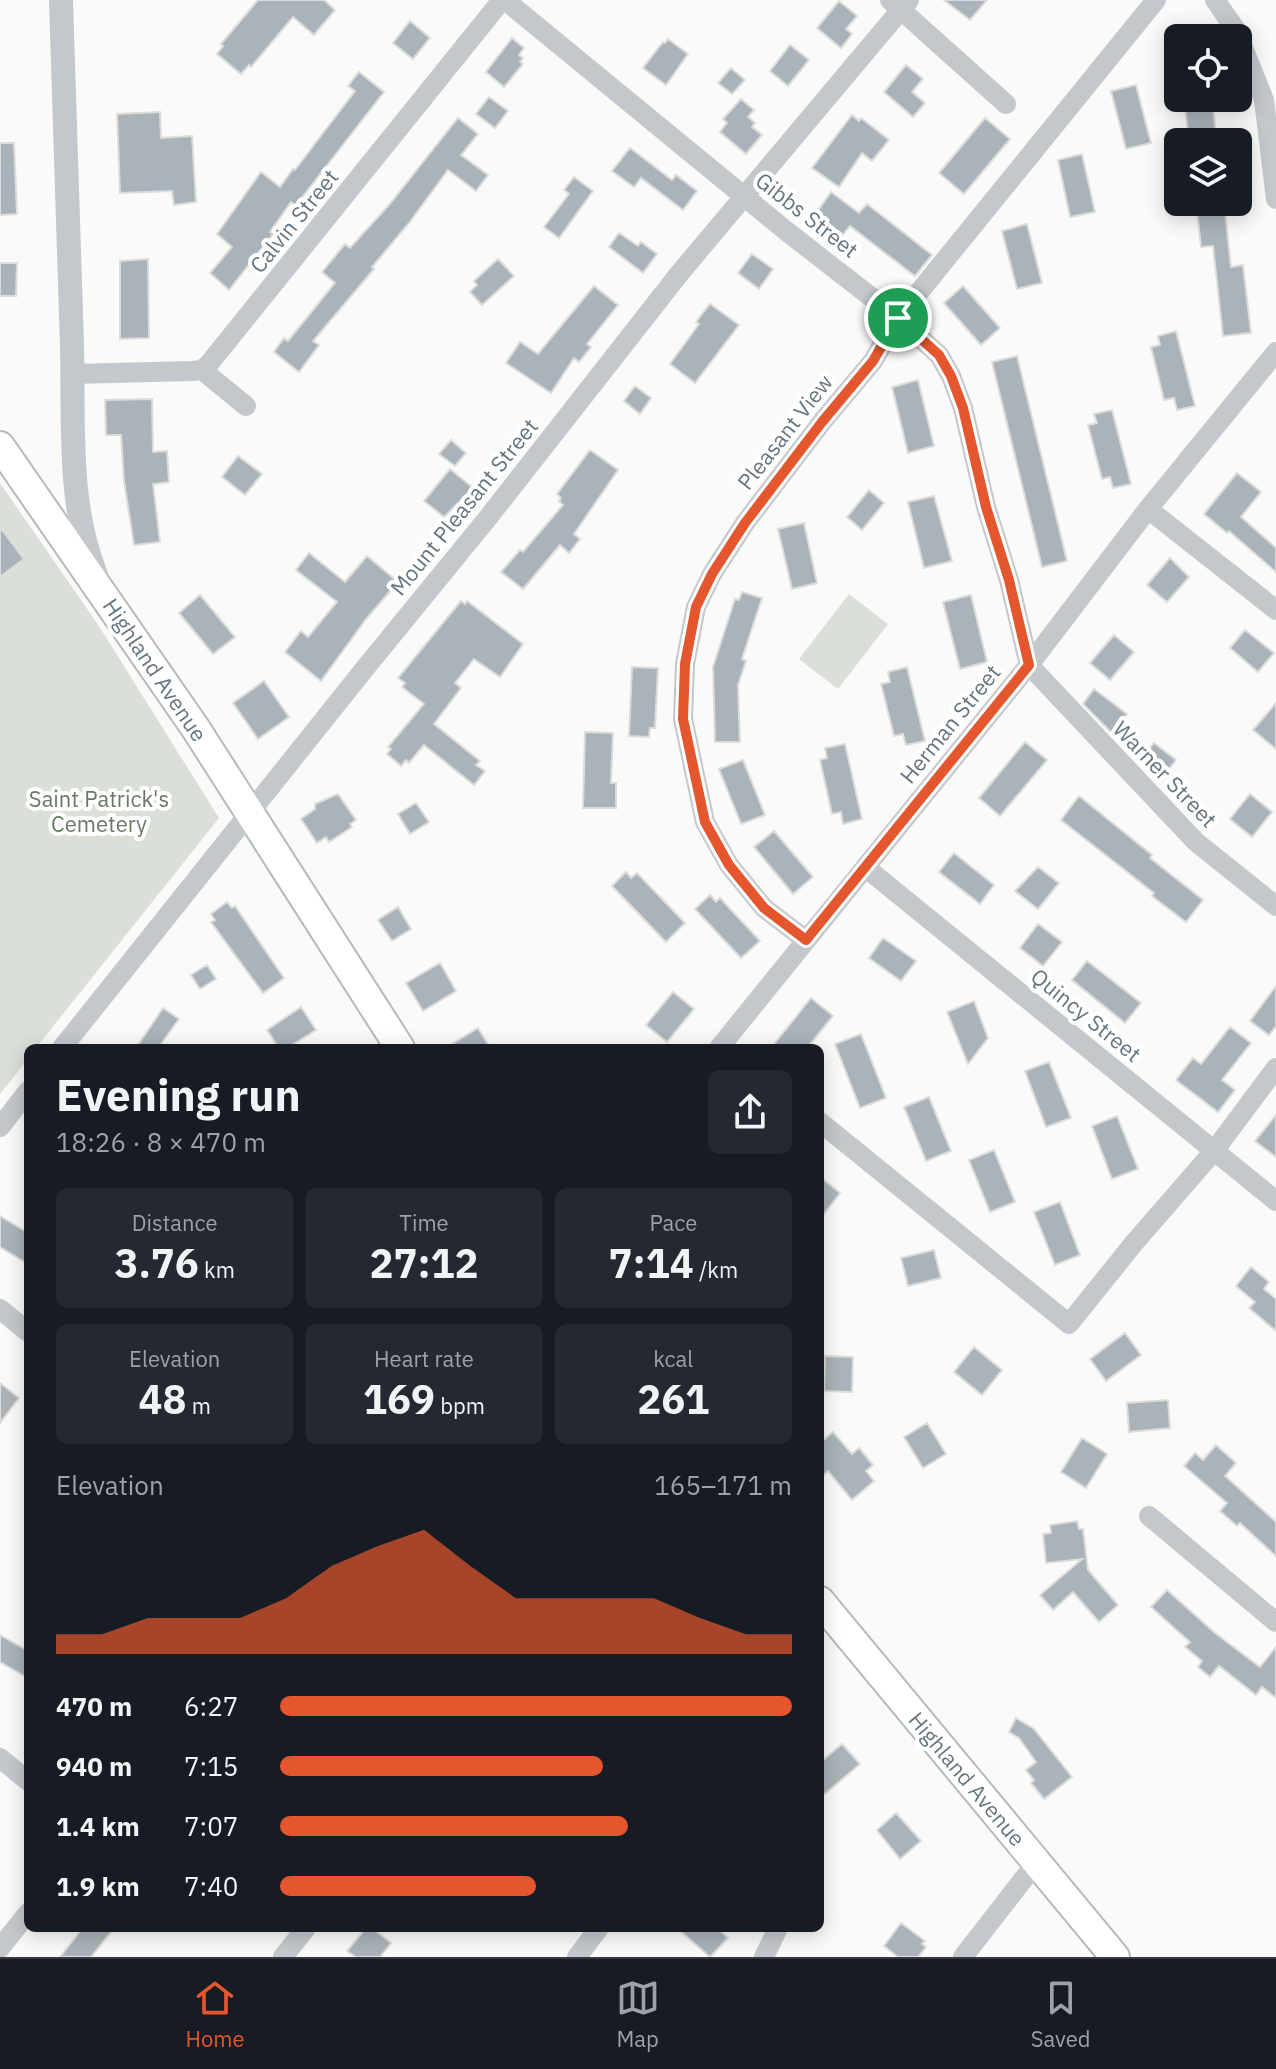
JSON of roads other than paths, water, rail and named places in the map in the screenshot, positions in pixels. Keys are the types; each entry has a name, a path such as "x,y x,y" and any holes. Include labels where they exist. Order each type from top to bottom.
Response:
{"main road":[{"path":"0,446 105,597"},
{"name":"Highland Avenue","path":"105,597 196,729 397,1044"},
{"name":"Highland Avenue","path":"824,1606 1115,1957"}],"street":[{"name":"Highland Avenue","path":"61,0 73,461 87,553 105,597"},
{"name":"Gibbs Street","path":"504,0 898,318 939,355 963,408 1029,665"},
{"name":"Calvin Street","path":"202,370 504,0"},
{"name":"Pleasant View","path":"806,940 764,908 729,865 705,822 683,719 685,664 696,607 712,574 764,498 873,361 898,318 1156,0"},
{"path":"1215,0 1236,30 1264,100 1276,199"},
{"path":"900,3 1006,104"},
{"name":"Mount Pleasant Street","path":"65,1044 679,274 900,3"},
{"name":"Herman Street","path":"727,1044 806,940 1029,665 1148,509 1276,352"},
{"path":"73,374 202,370 246,406"},
{"path":"1148,509 1276,610"},
{"name":"Warner Street","path":"1029,665 1196,842 1276,906"},
{"name":"Quincy Street","path":"865,867 1276,1201"},
{"path":"824,1125 1069,1324 1214,1151 1276,1068"},
{"path":"0,1127 24,1096"},
{"path":"0,1309 24,1329"},
{"path":"1149,1516 1276,1622"},
{"path":"0,1758 24,1778"},
{"path":"963,1957 1036,1863"},
{"path":"0,1948 24,1918"},
{"path":"283,1957 303,1932"},
{"path":"577,1957 596,1932"},
{"path":"764,1957 776,1932"}],"park label":[{"name":"Saint Patrick's Cemetery","path":"99,812"}]}
